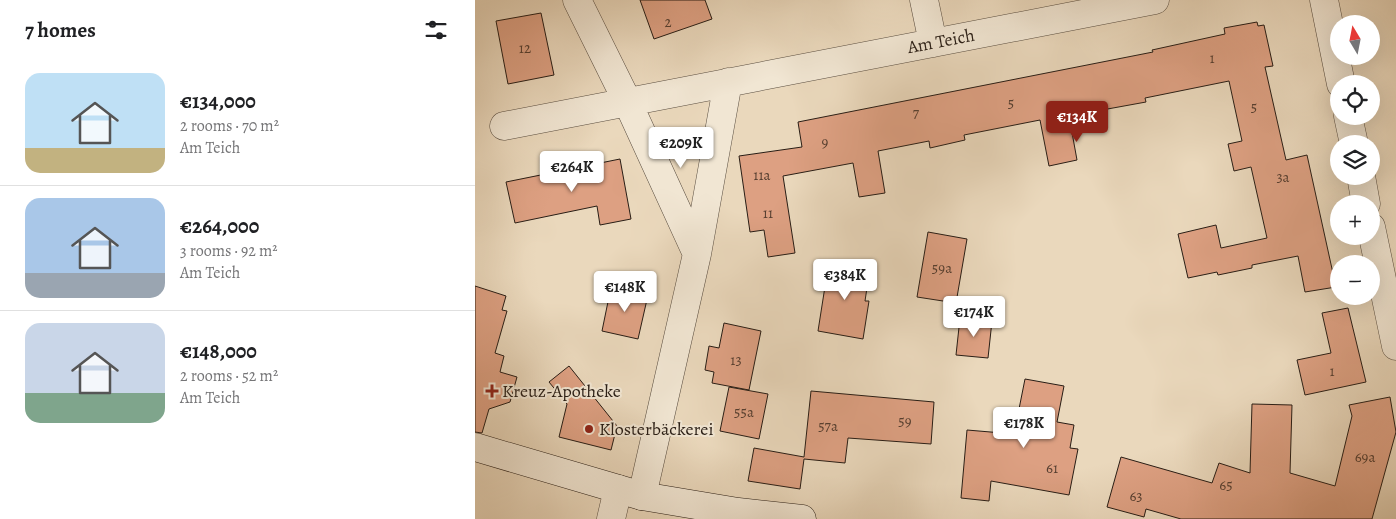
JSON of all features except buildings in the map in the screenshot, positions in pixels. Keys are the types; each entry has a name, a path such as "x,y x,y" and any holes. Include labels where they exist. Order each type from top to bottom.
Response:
{"street":[{"path":"577,0 627,101 697,254"},
{"path":"924,0 933,43"},
{"name":"Am Teich","path":"504,126 1155,0"},
{"path":"1324,0 1339,75"},
{"path":"611,519 630,492 697,254 728,82"},
{"path":"1375,245 1396,346"},
{"path":"475,447 630,492 738,512 801,519"}],"place":[{"name":"Kreuz-Apotheke","path":"492,391"},
{"name":"Klosterbäckerei","path":"589,429"}]}
